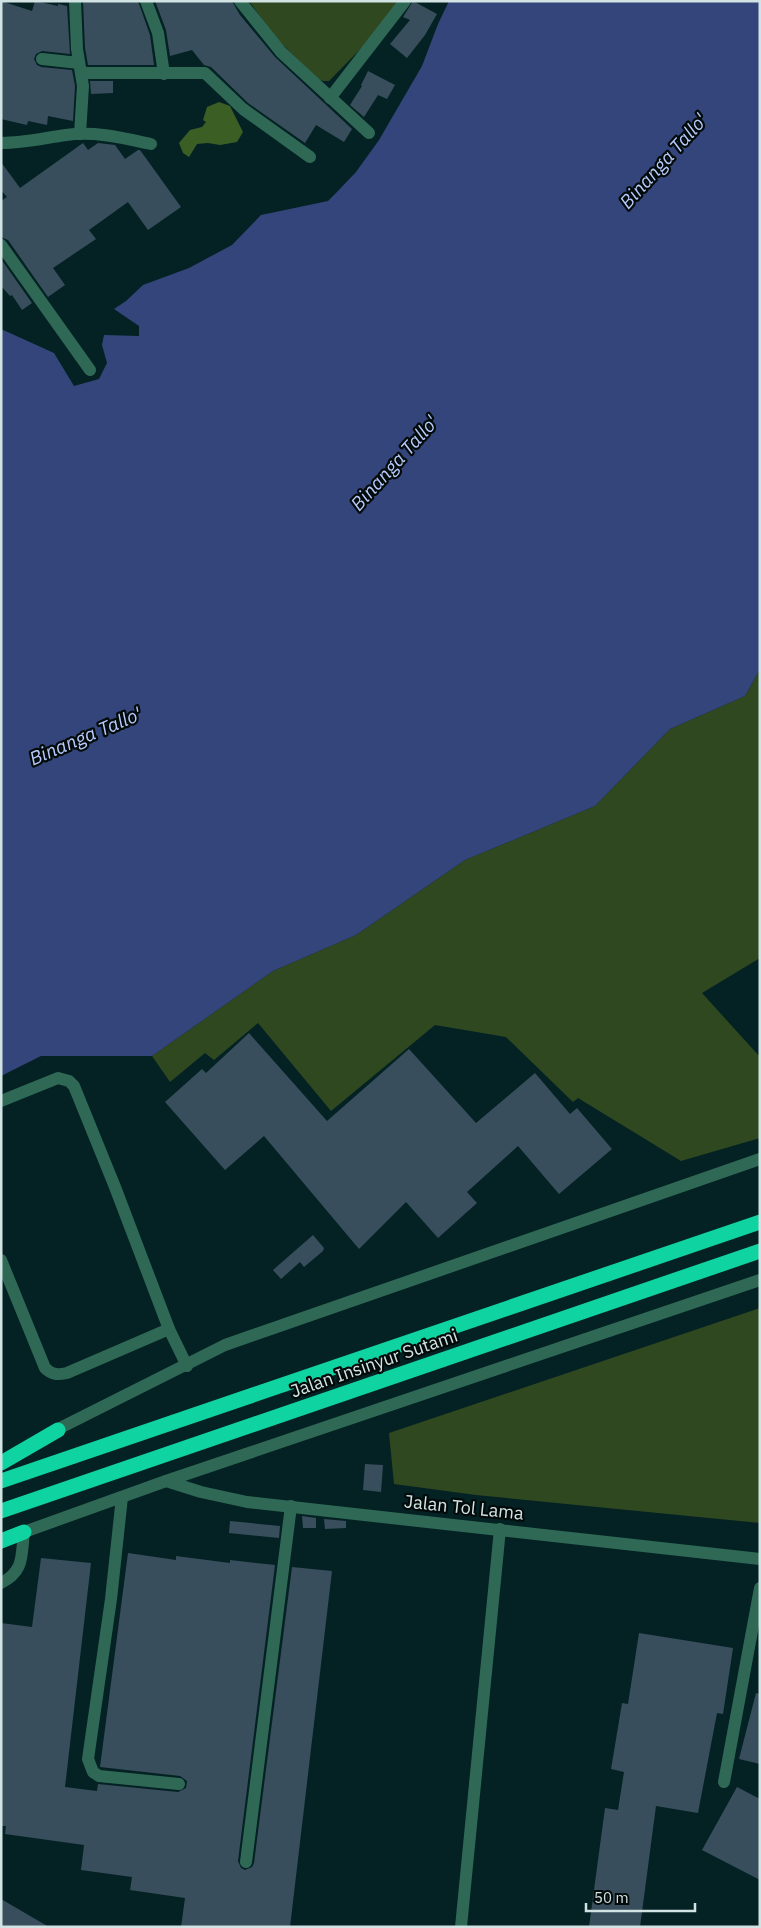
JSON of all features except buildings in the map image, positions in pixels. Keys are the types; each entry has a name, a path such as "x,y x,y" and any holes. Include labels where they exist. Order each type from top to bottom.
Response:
{"highway":[{"name":"Jalan Insinyur Sutami","path":"1,1481 760,1222"},
{"name":"Jalan Insinyur Sutami","path":"1,1511 760,1251"},
{"path":"1,1463 58,1430"},
{"path":"1,1541 24,1532"}],"street":[{"path":"146,1 156,28 164,74"},
{"path":"240,1 281,52 369,133"},
{"path":"330,98 405,1"},
{"path":"72,2 80,68 80,134"},
{"path":"42,59 80,68 164,74 205,73 243,109 310,157"},
{"path":"1,143 18,143 80,134 105,135 151,144"},
{"path":"1,245 90,370"},
{"path":"1,1101 58,1078 69,1081 74,1086 169,1329 186,1366"},
{"path":"1,1455 58,1430 225,1345 760,1159"},
{"path":"1,1260 45,1368 49,1372 67,1373 169,1329"},
{"path":"1,1583 13,1576 20,1565 24,1532 166,1481 760,1280"},
{"name":"Jalan Tol Lama","path":"166,1481 247,1502 760,1559"},
{"path":"122,1497 111,1599 88,1759 93,1772 99,1776 178,1784"},
{"path":"246,1862 291,1506"},
{"path":"461,1927 500,1529"},
{"path":"1,1573 20,1565"},
{"path":"724,1782 760,1588"}],"green space":[{"path":"249,1 398,1 383,26 329,81 323,81 315,77 274,36"},
{"path":"219,102 230,106 243,132 237,142 220,145 197,144 189,157 183,153 179,143 190,130 202,127 206,122 203,120 207,107"},
{"path":"760,669 760,958 702,993 760,1057 760,1138 681,1161 578,1098 573,1102 506,1037 435,1025 331,1111 258,1023 214,1060 205,1053 170,1082 152,1056 273,971 356,935 465,860 595,806 670,729 745,696"},
{"path":"760,1308 760,1523 476,1495 394,1484 389,1433"}],"water":[{"name":"Binanga Tallo'","path":"449,1 760,1 760,669 745,696 670,729 595,806 465,860 356,935 273,971 152,1056 41,1056 1,1076 1,329 54,353 74,386 99,379 107,363 102,345 104,335 139,336 139,326 114,309 143,285 189,268 232,245 261,215 328,201 356,172 379,140 422,66"}]}
